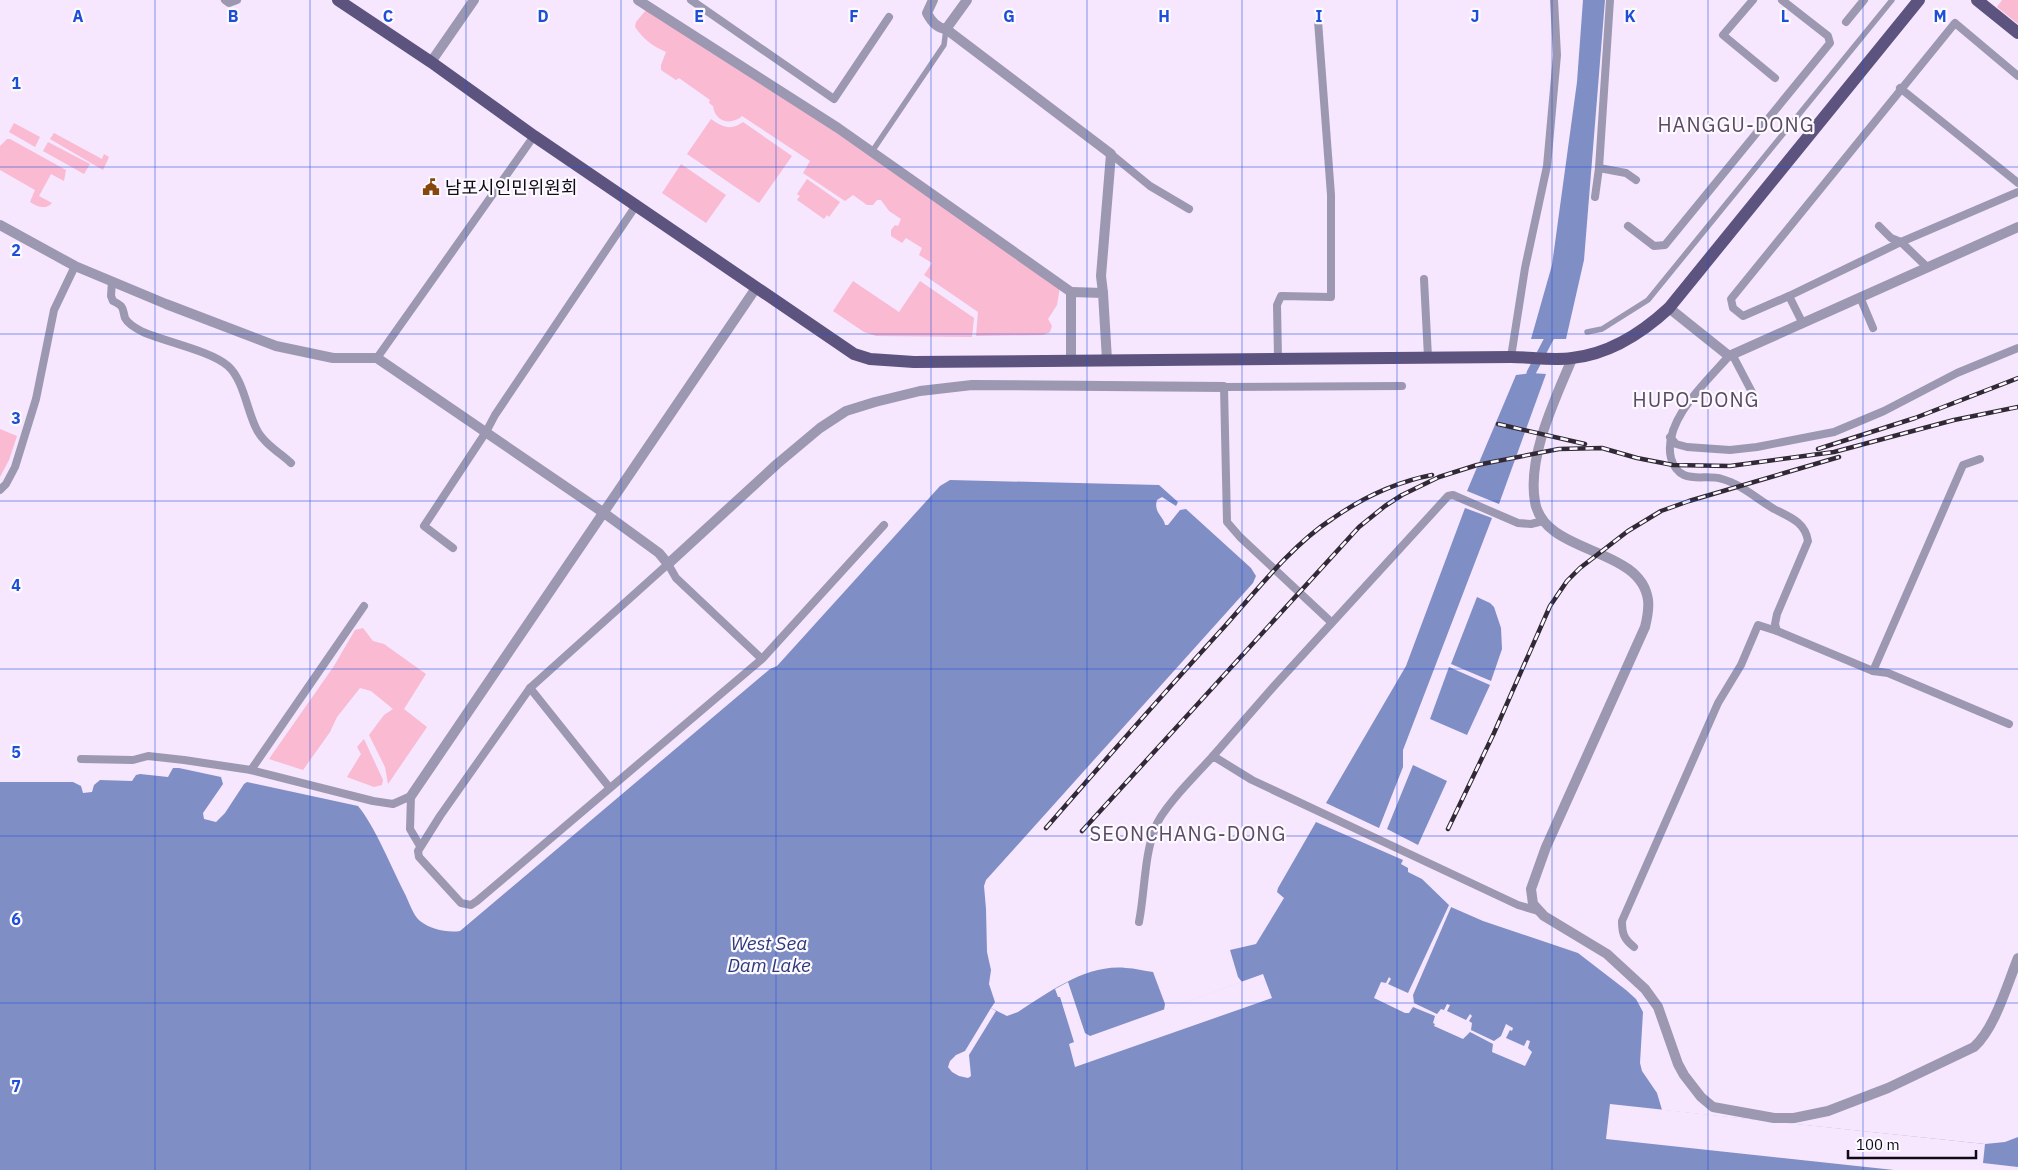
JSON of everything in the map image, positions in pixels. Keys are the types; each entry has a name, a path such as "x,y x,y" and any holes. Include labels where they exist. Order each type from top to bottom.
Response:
{"main road":[{"path":"338,0 854,354 870,359 914,362 1511,356 1565,358 1596,353 1621,343 1649,327 1669,308 1919,0"},
{"path":"1977,0 2018,33"}],"street":[{"path":"225,0 229,3 237,0"},
{"path":"431,62 474,0"},
{"path":"638,0 838,128 1071,292 1103,293"},
{"path":"691,0 834,99 889,17"},
{"path":"933,0 927,13 932,22 946,29 1111,154 1150,186 1189,210"},
{"path":"871,153 944,46 946,29 967,0"},
{"path":"1511,356 1527,259 1547,166 1557,55 1554,0"},
{"path":"1595,197 1599,168 1610,0"},
{"path":"1753,0 1723,35 1775,78"},
{"path":"1628,226 1654,246 1665,245 1830,43 1828,36 1782,0"},
{"path":"1846,22 1864,0"},
{"path":"1587,332 1602,329 1648,300 1892,0"},
{"path":"1278,358 1277,305 1281,296 1331,298 1331,195 1318,21"},
{"path":"2018,76 1954,23 1731,299 1733,308 1743,316 1902,242 2018,192"},
{"path":"1900,88 2018,184"},
{"path":"377,358 534,136"},
{"path":"1107,360 1101,276 1111,154"},
{"path":"1599,168 1626,173 1636,180"},
{"path":"453,548 424,526 637,204"},
{"path":"0,224 75,266 166,304 276,346 333,358 377,358 604,513 659,553 676,578 762,659"},
{"path":"1879,226 1892,238 1902,242 1927,267"},
{"path":"1777,631 1775,624 1777,614 1808,541 1806,532 1802,525 1764,504 1739,486 1723,479 1712,477 1695,478 1682,475 1673,465 1670,451 1670,437 1681,414 1731,355 2018,227"},
{"path":"0,490 16,467 36,399 54,310 75,266"},
{"path":"1424,279 1428,357"},
{"path":"112,281 111,296 113,302 119,304 124,310 125,319 131,325 142,332 207,354 228,365 236,376 256,430 291,463"},
{"path":"81,758 134,760 148,756 251,770 373,801 393,804 411,796 756,288"},
{"path":"1071,292 1071,360"},
{"path":"1789,296 1802,322"},
{"path":"1860,297 1873,328"},
{"path":"1669,308 1731,355 1754,396"},
{"path":"1670,437 1676,444 1687,447 1730,450 1834,432 1884,411 1957,373 2018,348"},
{"path":"1538,911 1531,898 1533,879 1645,627 1648,600 1642,583 1636,575 1623,566 1564,537 1543,521 1534,502 1534,480 1538,454 1565,358"},
{"path":"884,525 762,659 477,901 471,905 461,903 419,857 418,851 420,846 530,688 764,476 835,417 859,407 920,390 950,386 1402,386"},
{"path":"1224,387 1227,522 1240,537 1332,622"},
{"path":"1874,671 1963,465 1980,459"},
{"path":"1139,922 1155,827 1162,814 1442,500 1453,495 1518,522 1531,524 1543,521"},
{"path":"251,770 364,606"},
{"path":"1634,947 1626,940 1622,932 1622,921 1718,703 1741,665 1758,625 1874,671 1888,673 2009,724"},
{"path":"530,688 609,787"},
{"path":"1213,756 1252,780 1322,814 1518,905 1538,911 1606,954 1645,989 1658,1007 1678,1064 1684,1075 1707,1103 1722,1110 1774,1118 1794,1118 1828,1111 1888,1088 1974,1047 1980,1042 1992,1021 2018,958"},
{"path":"411,796 410,829 420,846"}],"shaded area":[{"path":"2002,0 2018,0 2018,24 1997,7"},
{"path":"646,10 835,131 1060,287 1057,305 1048,319 1052,326 1050,332 1043,335 976,336 978,312 924,275 932,263 919,255 922,248 906,238 902,243 891,236 891,230 895,225 898,226 901,219 889,211 881,200 877,200 873,205 867,205 853,195 845,201 803,173 810,161 742,116 733,121 720,119 713,106 709,103 710,100 679,78 676,80 661,70 666,52 649,42 635,27 636,22"},
{"path":"711,119 727,127 739,125 743,122 792,156 759,203 687,154"},
{"path":"14,123 40,137 35,147 9,132"},
{"path":"54,133 102,159 104,154 109,157 103,170 50,139"},
{"path":"7,139 66,170 64,181 51,174 39,196 52,203 41,207 30,202 35,190 0,170 0,146"},
{"path":"48,142 90,164 84,174 43,151"},
{"path":"681,164 726,195 706,223 662,193"},
{"path":"807,179 840,202 829,217 827,215 824,219 797,200 800,196 797,194"},
{"path":"853,281 899,312 920,281 974,318 972,337 876,336 864,332 833,311"},
{"path":"0,429 17,436 9,460 0,477"},
{"path":"363,628 373,641 384,644 426,674 404,709 427,727 388,784 385,767 369,735 384,715 393,709 371,691 360,688 337,717 330,732 303,770 269,759 334,666 355,630"},
{"path":"364,739 383,780 382,785 374,787 347,777 361,754 357,747"}],"water":[{"path":"1583,0 1605,0 1584,260 1566,339 1531,339 1552,265 1577,82"},
{"path":"1546,374 1499,504 1467,491 1516,375"},
{"name":"West Sea Dam Lake","path":"950,480 1159,485 1178,502 1176,506 1162,497 1157,500 1156,508 1165,525 1168,525 1180,510 1186,509 1251,568 1256,576 1253,583 986,880 984,886 987,952 991,970 989,984 995,1002 991,1008 1007,1016 1018,1012 1069,981 1097,970 1111,968 1129,968 1153,972 1165,1004 1164,1010 1242,982 1238,977 1230,950 1256,944 1284,898 1277,892 1278,888 1316,822 1403,860 1401,864 1408,868 1408,872 1422,879 1451,907 1483,921 1578,953 1626,990 1636,999 1643,1012 1640,1063 1642,1071 1657,1093 1662,1110 1985,1144 2005,1142 2018,1137 2018,1170 0,1170 0,782 73,782 81,786 83,793 92,792 94,785 100,780 132,781 136,775 140,774 168,777 173,768 179,768 221,777 223,784 203,813 204,819 216,822 225,813 247,782 358,806 377,836 411,908 420,921 439,930 460,931 770,669 777,666 940,486"},
{"path":"1465,508 1492,518 1403,750 1403,767 1379,828 1326,803 1406,666"},
{"path":"1477,597 1494,607 1501,628 1502,649 1491,681 1451,664"},
{"path":"1449,667 1490,685 1467,735 1430,719"},
{"path":"1413,765 1447,781 1418,845 1387,829"}],"pier":[{"path":"1450,903 1452,905 1413,995 1414,1003 1437,1014 1441,1009 1444,1010 1447,1004 1450,1005 1447,1011 1466,1020 1470,1014 1472,1016 1469,1021 1472,1023 1471,1030 1494,1041 1501,1036 1506,1024 1513,1028 1506,1038 1524,1046 1527,1040 1530,1041 1528,1048 1532,1052 1525,1066 1492,1052 1493,1044 1470,1032 1463,1039 1434,1026 1435,1016 1413,1007 1409,1013 1405,1013 1374,998 1381,982 1386,983 1389,977 1391,979 1388,984 1408,993"},
{"path":"1263,974 1272,998 1075,1067 1069,1044 1074,1042 1060,997 1058,997 1055,989 1068,982 1085,1033 1090,1036"},
{"path":"991,1008 996,1011 969,1055 971,1076 968,1078 959,1076 948,1067 950,1061 956,1055 965,1051"},
{"path":"1610,1104 1985,1144 1983,1163 2018,1167 2018,1170 1894,1170 1606,1139"}],"waterway":[{"path":"1531,373 1554,329"}],"railway":[{"path":"1818,449 1915,418 2018,378"},
{"path":"1082,831 1359,527 1402,495 1439,477 1477,465 1559,449 1602,448 1637,458 1673,465 1730,466 1834,452 1954,420 2018,407"},
{"path":"1498,424 1585,444"},
{"path":"1448,829 1494,733 1550,606 1567,581 1580,568 1628,531 1661,511 1839,457"},
{"path":"1046,828 1262,583 1303,541 1317,529 1355,504 1392,486 1432,475"}],"place":[{"name":"남포시인민위원회","path":"431,187"}],"district":[{"name":"HANGGU-DONG","path":"1736,124"},
{"name":"HUPO-DONG","path":"1696,399"},
{"name":"SEONCHANG-DONG","path":"1188,833"}]}
